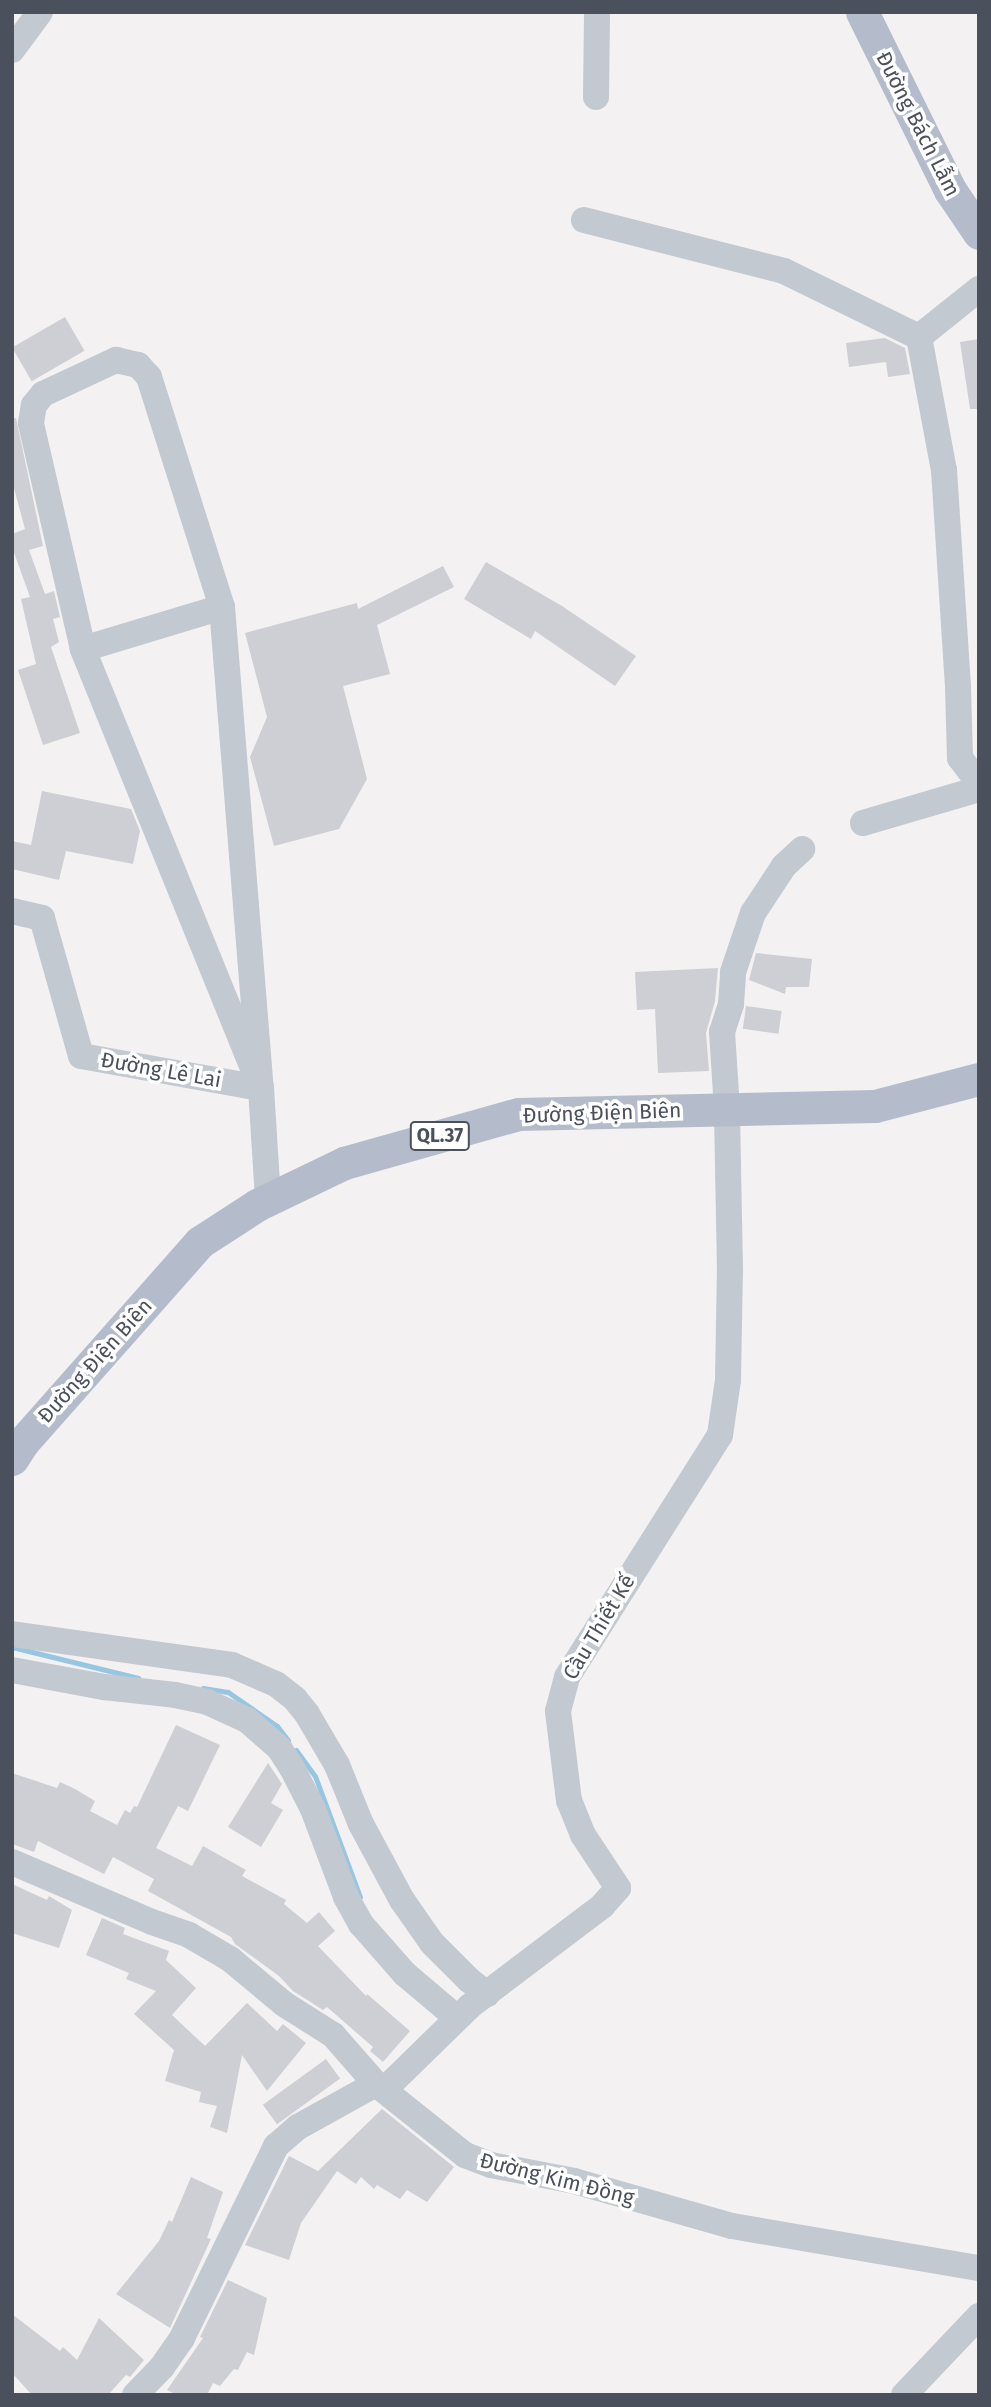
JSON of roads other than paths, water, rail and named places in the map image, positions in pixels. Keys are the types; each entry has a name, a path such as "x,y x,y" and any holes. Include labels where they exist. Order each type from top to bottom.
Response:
{"main road":[{"name":"Đường Bách Lẫm","path":"862,12 950,190 979,233"},
{"name":"Đường Điện Biên","path":"13,1455 200,1242 268,1199 344,1163 518,1114 875,1106 979,1079"}],"street":[{"path":"12,50 40,12"},
{"path":"596,97 597,12"},
{"path":"584,220 784,271 919,337"},
{"path":"919,337 979,289"},
{"path":"919,337 944,470 960,758 979,783"},
{"path":"261,1088 83,649 31,418 34,405 43,394 107,362 131,361 149,377 222,607 261,1088 268,1199"},
{"path":"83,649 222,607"},
{"path":"863,823 979,789"},
{"path":"727,1109 722,1032 731,1004 733,972 753,913 784,866 802,849"},
{"name":"Đường Lê Lai","path":"12,911 42,918 80,1056 261,1088"},
{"name":"Cầu Thiết Kế","path":"135,2395 162,2367 182,2338 276,2146 298,2127 380,2087 486,1994 602,1906 618,1888 583,1835 569,1801 558,1711 567,1677 720,1435 728,1366 727,1109"},
{"path":"12,1634 232,1665 276,1684 295,1699 307,1714 337,1765 386,1872 409,1910 443,1955 486,1994"},
{"path":"12,1670 175,1695 207,1702 247,1720 279,1748 292,1768 313,1809 346,1897 361,1924 405,1974 457,2018"},
{"name":"Đường Kim Đồng","path":"12,1862 152,1922 189,1934 230,1959 285,2004 333,2035 380,2087 464,2155 491,2165 574,2181 732,2226 979,2268"},
{"path":"904,2395 979,2316"}],"waterway":[{"path":"12,1647 138,1678"},
{"path":"203,1688 228,1692 277,1726 288,1740"},
{"path":"296,1750 315,1776 360,1897"}]}
